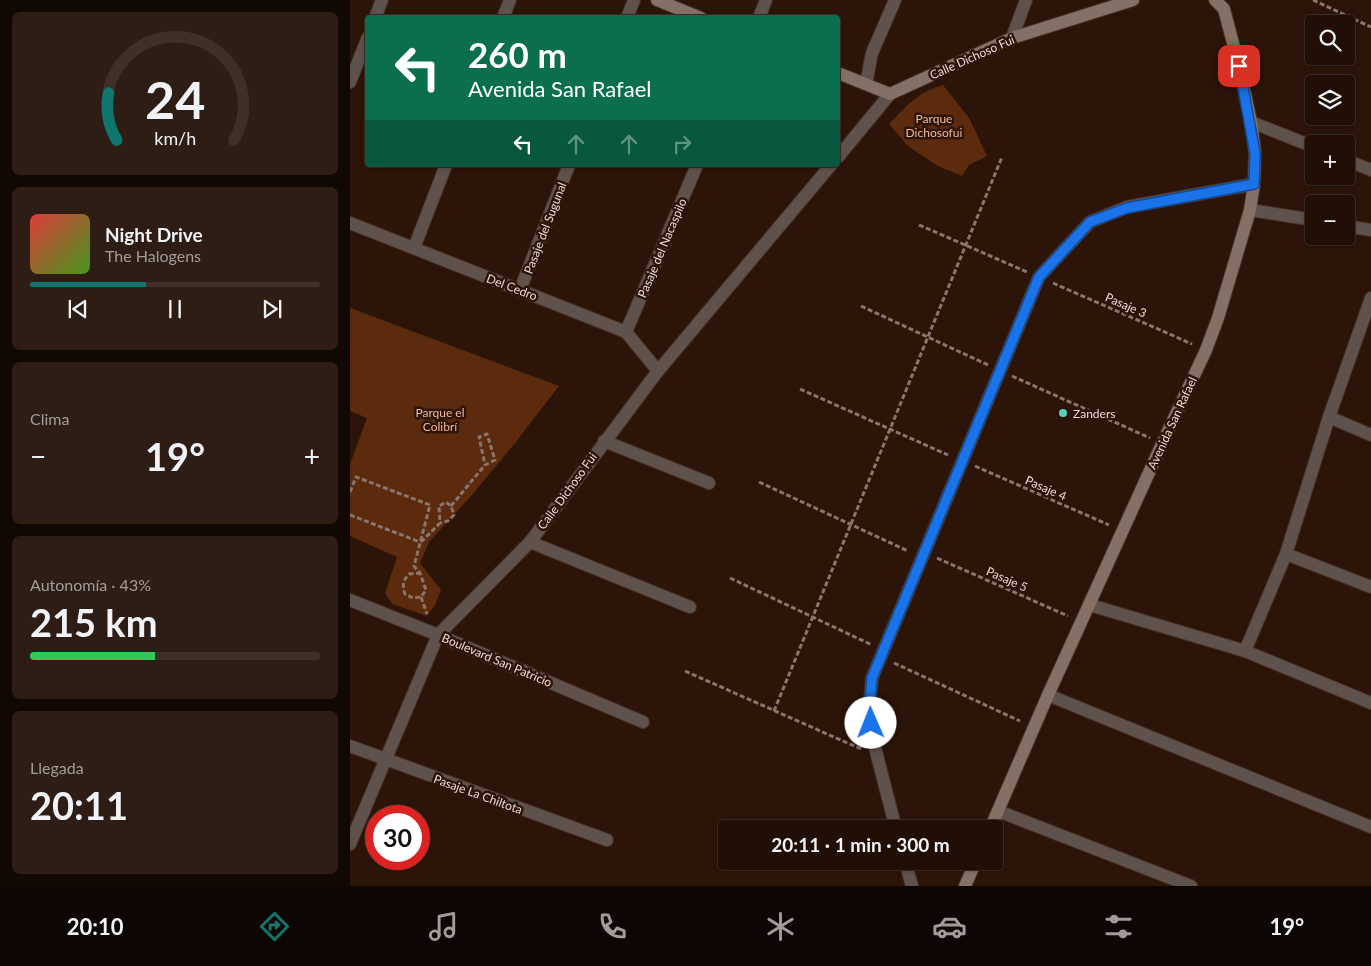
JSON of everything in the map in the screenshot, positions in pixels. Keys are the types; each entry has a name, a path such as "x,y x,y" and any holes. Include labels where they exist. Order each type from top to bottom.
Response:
{"street":[{"path":"376,15 382,0"},
{"path":"504,15 510,0"},
{"path":"628,15 634,0"},
{"path":"657,0 693,15"},
{"path":"760,15 766,0"},
{"path":"866,84 872,53 894,0"},
{"path":"1012,38 1026,0"},
{"name":"Calle Dichoso Fui","path":"840,155 890,94 1012,38 1134,0"},
{"name":"Avenida San Rafael","path":"994,820 1048,695 1206,350 1218,318 1250,210 1254,184 1255,153 1250,122 1239,66 1224,9 1215,0"},
{"path":"350,82 365,44"},
{"path":"840,74 890,94"},
{"path":"1250,122 1305,143"},
{"path":"1355,164 1371,170"},
{"path":"414,248 445,167"},
{"name":"Pasaje del Sugunal","path":"520,290 568,167"},
{"name":"Pasaje del Nacaspilo","path":"626,332 696,167"},
{"name":"Calle Dichoso Fui","path":"350,844 438,635 530,542 658,371 829,167"},
{"path":"894,820 872,736 869,711 872,678 924,555 961,460 1039,277 1090,222 1127,208 1254,184"},
{"path":"1250,210 1305,219"},
{"name":"Del Cedro","path":"350,223 626,332 658,371"},
{"path":"1355,227 1371,230"},
{"path":"1245,651 1286,554 1329,417 1371,300"},
{"path":"1329,417 1371,435"},
{"path":"604,441 710,483"},
{"path":"530,542 690,607"},
{"path":"1286,554 1371,588"},
{"name":"Boulevard San Patricio","path":"350,600 438,635 643,722"},
{"path":"1090,605 1245,651 1371,703"},
{"path":"1048,695 1371,827"},
{"name":"Pasaje La Chiltota","path":"350,746 607,840"},
{"path":"998,811 1191,886"},
{"path":"908,870 912,886"},
{"path":"965,886 972,870"}],"path":[{"path":"1313,0 1371,27"},
{"path":"774,711 1002,157"},
{"name":"Pasaje 3","path":"919,225 1206,350"},
{"path":"861,306 1162,444"},
{"name":"Pasaje 4","path":"800,389 1123,532"},
{"path":"452,506 485,465 495,460 487,434 479,437 485,465"},
{"path":"350,492 356,477 430,505 414,566 404,579 404,594 413,598 421,597 426,590 420,573 414,566"},
{"name":"Pasaje 5","path":"759,482 851,525 1082,622"},
{"path":"420,542 440,523 448,521 454,515 452,506 446,502 440,506 440,523"},
{"path":"350,515 420,542"},
{"path":"409,574 420,573"},
{"path":"730,578 813,617 882,654 1034,728"},
{"path":"685,671 878,756"}],"green space":[{"name":"Parque Dichosofui","path":"943,85 969,118 987,156 969,165 962,176 938,166 909,147 889,124 919,96"},
{"name":"Parque el Colibrí","path":"350,308 559,386 471,496 429,542 420,563 441,590 435,605 427,616 392,604 385,593 397,557 350,536 350,464 367,418 350,411"}],"place":[{"name":"Zanders","path":"1063,413"}],"route":[{"path":"871,723 869,711 872,678 961,460 1039,277 1090,222 1127,208 1254,184 1255,153 1239,66"}]}
